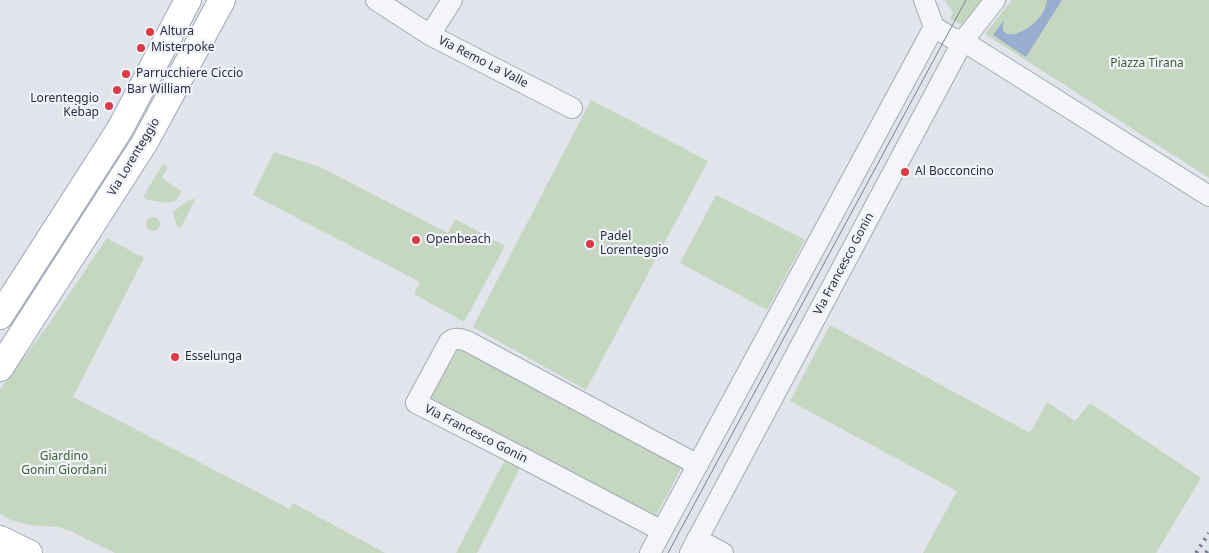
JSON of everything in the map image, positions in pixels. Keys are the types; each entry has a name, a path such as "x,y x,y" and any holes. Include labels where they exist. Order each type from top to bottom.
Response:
{"main road":[{"path":"0,316 120,129 188,0"},
{"name":"Via Lorenteggio","path":"0,368 145,142 222,0"},
{"path":"0,539 29,553"}],"street":[{"path":"376,0 430,35"},
{"name":"Via Remo La Valle","path":"452,0 430,35 572,108"},
{"path":"924,0 934,26 952,38 963,41 1209,196"},
{"path":"963,41 994,0"},
{"path":"650,553 934,26"},
{"name":"Via Francesco Gonin","path":"723,553 693,546 963,41"},
{"path":"15,293 38,309"},
{"name":"Via Francesco Gonin","path":"662,531 416,403 436,365 452,339 467,341 698,465"}],"green space":[{"path":"944,0 985,0 966,25 962,25 950,19 953,12"},
{"name":"Piazza Tirana","path":"1012,0 1209,0 1209,178 985,34"},
{"name":"Padel Lorenteggio","path":"591,100 708,161 586,390 473,327"},
{"name":"Openbeach","path":"274,152 320,167 448,233 455,219 505,246 464,322 414,294 420,282 253,195"},
{"path":"163,164 168,167 163,179 180,190 181,193 176,200 170,202 146,199 143,197"},
{"path":"716,195 805,240 767,310 680,263"},
{"path":"194,199 180,229 178,228 173,212 189,200"},
{"path":"150,217 156,217 160,224 156,231 150,231 146,227 146,221"},
{"name":"Giardino Gonin Giordani","path":"107,238 144,258 73,397 290,509 293,503 385,553 115,553 68,530 58,527 29,525 11,520 0,514 0,389 51,321"},
{"path":"830,325 1030,433 1047,402 1075,421 1090,403 1201,478 1156,553 923,553 957,491 790,401"},
{"path":"466,347 684,463 656,516 429,398 452,351"},
{"path":"508,454 523,462 477,553 456,553"}],"water":[{"path":"1047,0 1062,0 1026,57 993,35 1004,20 1003,29 1006,33 1021,32 1030,27 1044,10"}],"tram line":[{"path":"668,553 966,0"}],"railway":[{"path":"1196,553 1209,533"},
{"path":"1206,553 1209,548"}],"place":[{"name":"Altura","path":"150,32"},
{"name":"Misterpoke","path":"141,48"},
{"name":"Parrucchiere Ciccio","path":"126,74"},
{"name":"Bar William","path":"117,90"},
{"name":"Lorenteggio Kebap","path":"109,106"},
{"name":"Al Bocconcino","path":"905,172"},
{"name":"Openbeach","path":"416,240"},
{"name":"Padel Lorenteggio","path":"590,244"},
{"name":"Esselunga","path":"175,357"}]}
